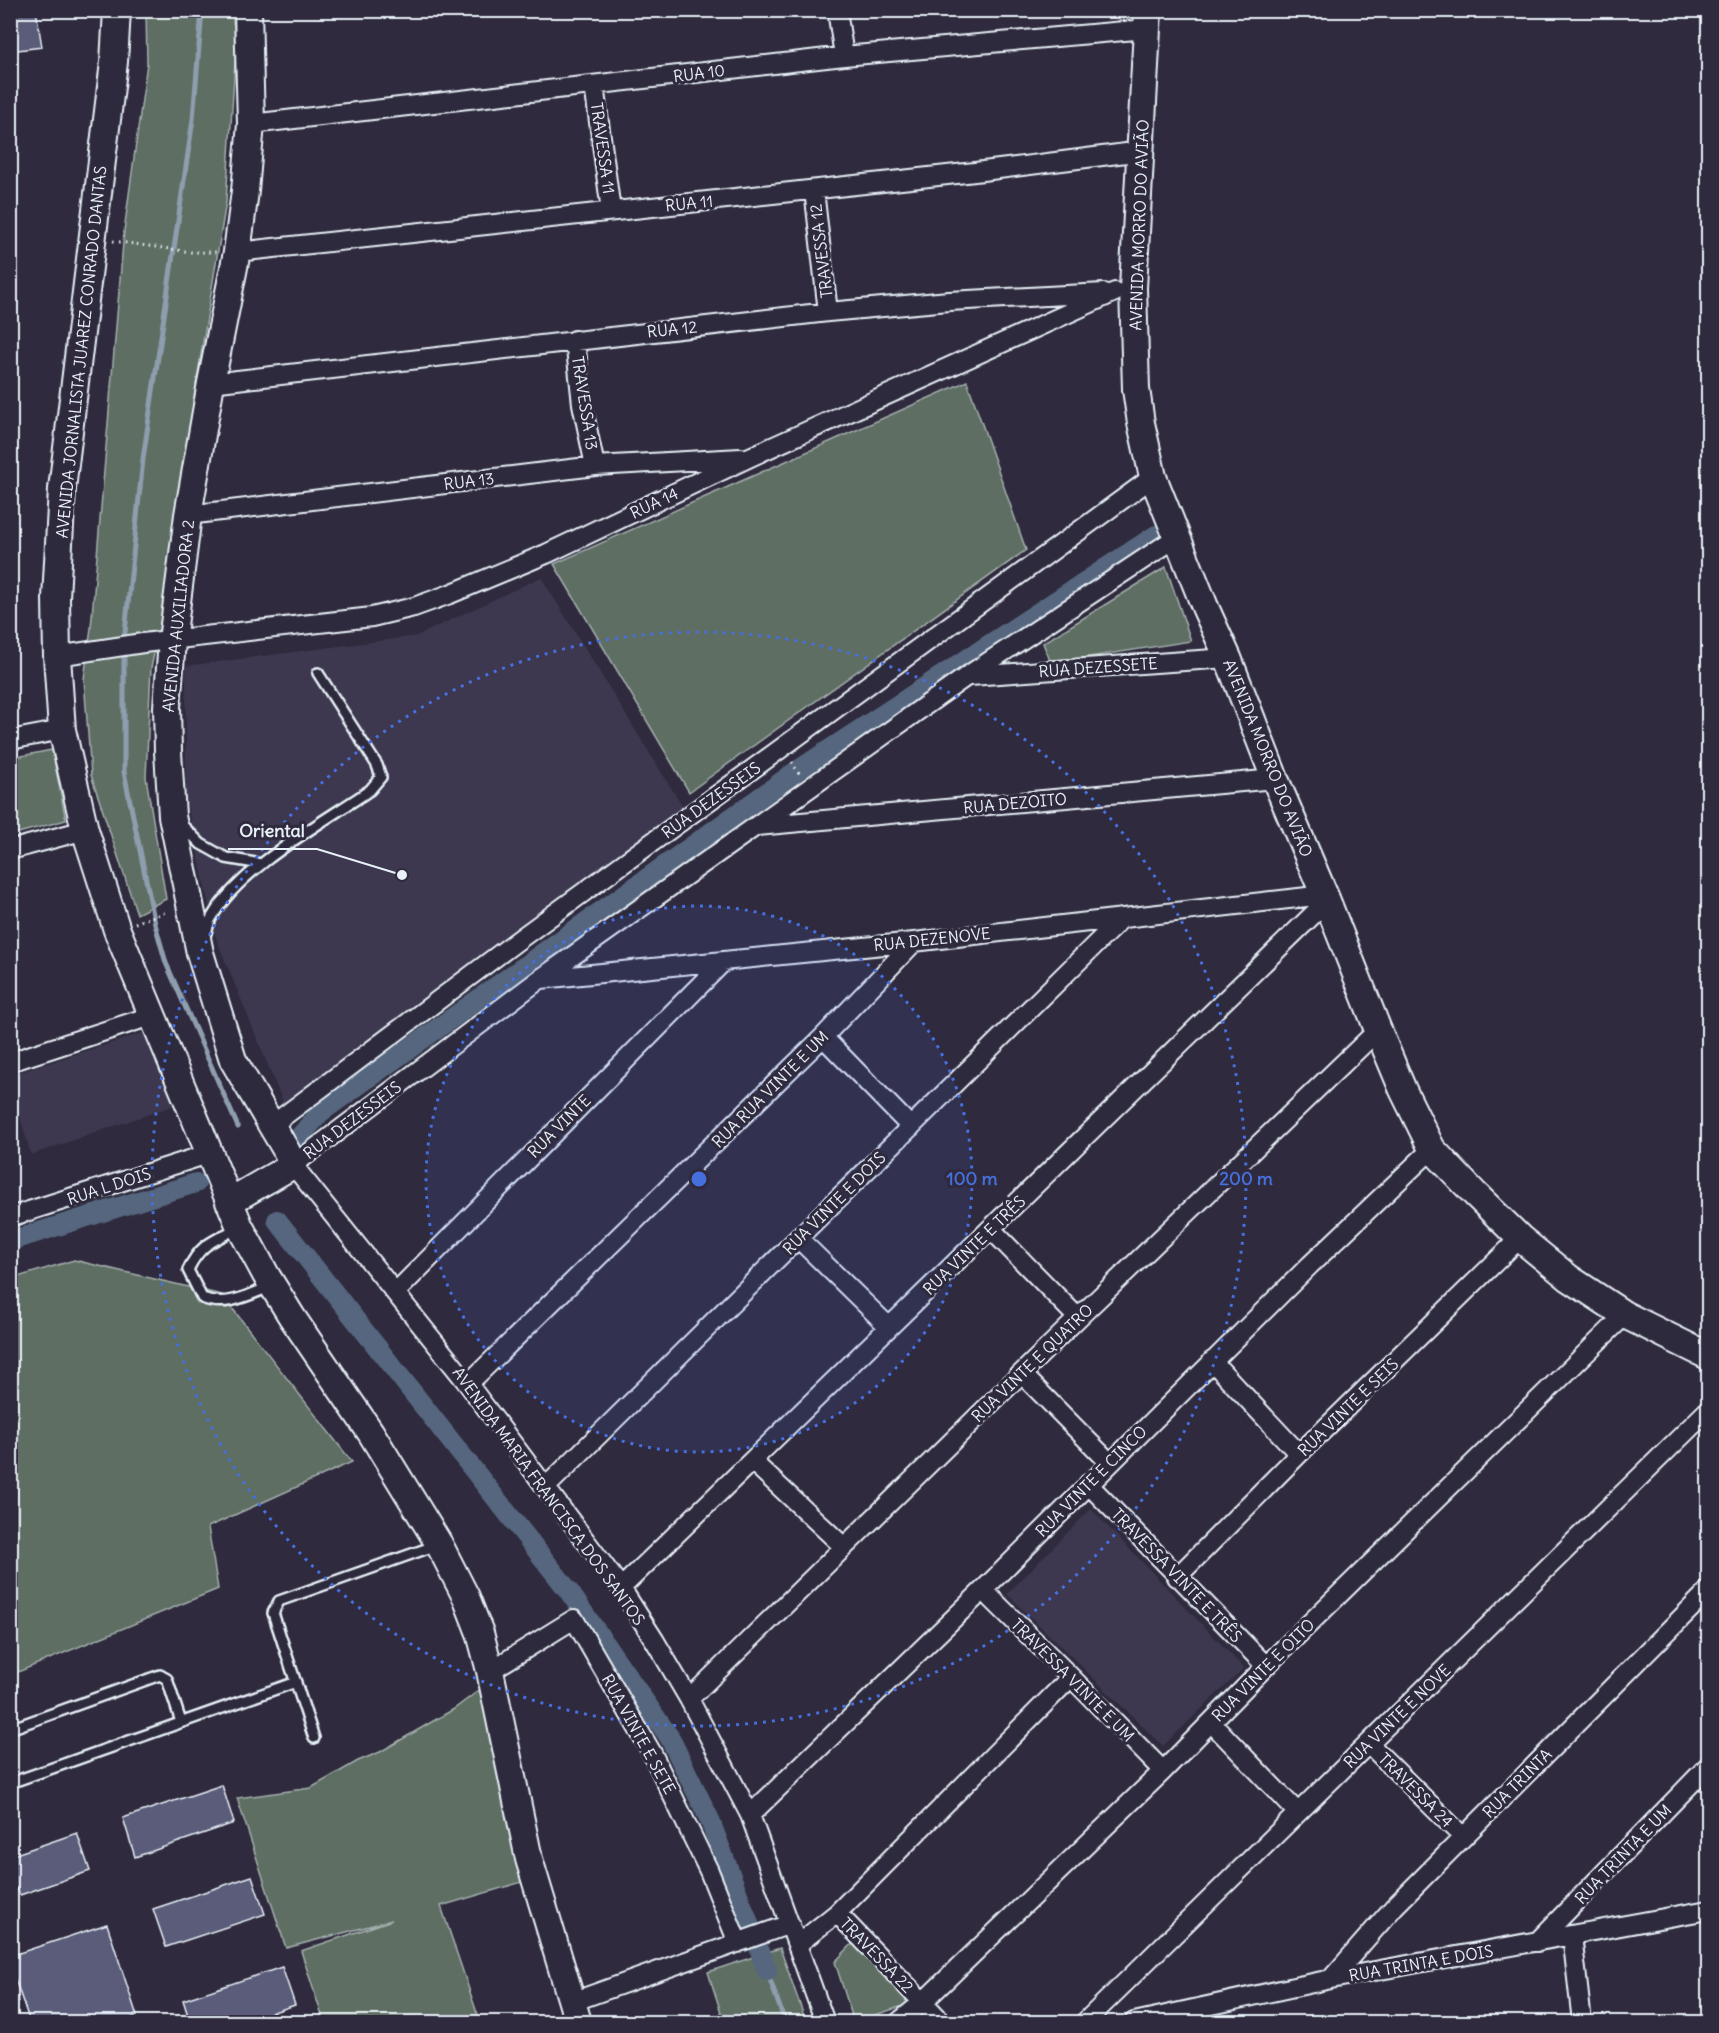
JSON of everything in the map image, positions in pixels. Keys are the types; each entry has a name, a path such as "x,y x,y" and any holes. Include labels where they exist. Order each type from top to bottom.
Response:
{"street":[{"name":"AVENIDA AUXILIADORA 2","path":"248,10 251,124 237,252 188,515 172,641 167,707 172,816 200,953 233,1060 293,1165"},
{"path":"837,10 844,56"},
{"name":"AVENIDA JORNALISTA JUAREZ CONRADO DANTAS","path":"117,12 114,62 62,489 56,598 62,730 85,830 117,930 240,1227 273,1286 371,1433 439,1544 466,1597 480,1633 490,1671 529,1859 575,2012"},
{"name":"RUA 10","path":"251,124 1148,20"},
{"name":"AVENIDA MORRO DO AVIÃO","path":"1148,20 1142,151 1124,290 1141,423 1153,477 1403,1090 1432,1149 1520,1238 1569,1278 1625,1315 1708,1356"},
{"name":"TRAVESSA 11","path":"594,85 611,211"},
{"name":"RUA 11","path":"237,252 814,190 1142,151"},
{"name":"TRAVESSA 12","path":"814,190 828,312"},
{"name":"RUA 12","path":"211,383 828,312 949,301 1124,290"},
{"name":"RUA 14","path":"57,656 336,622 372,617 414,607 546,554 750,458 1124,290"},
{"name":"TRAVESSA 13","path":"575,340 582,404 595,466"},
{"name":"RUA 13","path":"188,515 595,466 750,458"},
{"name":"RUA DEZESSEIS","path":"272,1125 521,938 1153,477"},
{"name":"RUA DEZESSEIS","path":"293,1165 540,979 967,676 1177,537"},
{"name":"RUA DEZESSETE","path":"967,676 1228,658"},
{"path":"10,740 62,730"},
{"name":"RUA DEZOITO","path":"756,826 1275,779"},
{"path":"10,850 85,830"},
{"name":"RUA DEZENOVE","path":"540,979 723,962 1326,898"},
{"name":"RUA VINTE E TRÊS","path":"621,1588 991,1229 1326,898"},
{"name":"RUA VINTE E DOIS","path":"546,1487 1122,918"},
{"name":"RUA RUA VINTE E UM","path":"468,1384 823,1037 914,942"},
{"name":"RUA VINTE","path":"396,1292 723,962"},
{"path":"10,1062 152,1016"},
{"name":"RUA VINTE E QUATRO","path":"689,1699 1078,1318 1378,1030"},
{"path":"823,1037 911,1127"},
{"name":"RUA VINTE E CINCO","path":"750,1815 982,1590 1310,1265 1432,1149"},
{"name":"RUA L DOIS","path":"10,1217 208,1154"},
{"path":"229,1202 293,1165"},
{"name":"AVENIDA MARIA FRANCISCA DOS SANTOS","path":"293,1165 468,1384 621,1588 689,1699 750,1815 825,2022"},
{"path":"991,1229 1078,1318"},
{"path":"798,1238 889,1327"},
{"name":"RUA VINTE E SEIS","path":"1177,1577 1520,1238"},
{"name":"RUA VINTE E OITO","path":"899,2022 923,2002 1162,1771 1266,1666 1625,1315"},
{"path":"1212,1361 1299,1454"},
{"path":"1022,1374 1109,1462"},
{"name":"RUA VINTE E NOVE","path":"1085,2022 1708,1410"},
{"path":"752,1461 844,1546"},
{"name":"TRAVESSA VINTE E TRÊS","path":"1088,1484 1266,1666"},
{"name":"TRAVESSA VINTE E UM","path":"982,1590 1162,1771"},
{"name":"RUA TRINTA","path":"1330,1979 1394,1907 1708,1590"},
{"name":"RUA VINTE E SETE","path":"490,1671 574,1619 652,1753 709,1870 738,1943"},
{"path":"798,1944 837,1913 1071,1677"},
{"path":"1211,1722 1297,1812"},
{"name":"TRAVESSA 24","path":"1369,1744 1463,1837"},
{"name":"RUA TRINTA E UM","path":"1537,1942 1708,1766"},
{"name":"RUA TRINTA E DOIS","path":"1134,2022 1330,1979 1708,1910"},
{"name":"TRAVESSA 22","path":"837,1913 942,2022"},
{"path":"575,2012 738,1943 790,1924"},
{"path":"1572,1935 1582,2022"}],"lane":[{"path":"91,10 117,12"},
{"path":"200,953 211,918 232,891 261,864 370,790 381,777 376,765 318,673"},
{"path":"172,816 201,844 226,858 261,864"},
{"path":"240,1227 205,1246 195,1255 188,1270 202,1298 226,1303 273,1286"},
{"path":"314,1738 273,1613 279,1601 439,1544"},
{"path":"10,1730 160,1675 167,1680 182,1722"},
{"path":"10,1783 296,1682"}],"path":[{"path":"93,238 191,252"},
{"path":"793,764 800,775"},
{"path":"139,922 176,908"}],"shaded area":[{"path":"541,577 686,812 285,1107 216,938 186,799 186,666 417,636"},
{"path":"143,1033 175,1105 31,1155 11,1086 11,1075"},
{"path":"1091,1509 1244,1668 1163,1746 1007,1594"}],"green space":[{"path":"146,11 232,11 236,46 226,202 196,385 168,588 151,668 146,777 166,899 137,914 91,775 84,679 91,628 124,231 147,63"},
{"path":"967,381 1026,550 689,792 554,564"},
{"path":"1166,567 1191,641 1051,663 1043,643"},
{"path":"52,750 66,820 11,835 11,758"},
{"path":"74,1260 222,1295 352,1462 208,1527 218,1589 11,1675 11,1279"},
{"path":"482,1688 522,1882 441,1906 480,2022 324,2022 301,1951 392,1920 286,1948 237,1798 311,1788 358,1761 380,1752 454,1709"},
{"path":"853,1943 909,2004 854,2022 835,1962"},
{"path":"780,1948 806,2022 724,2022 708,1972"}],"building":[{"path":"10,10 36,10 42,47 10,51"},
{"path":"222,1785 234,1823 135,1857 123,1818"},
{"path":"77,1833 90,1871 20,1895 17,1888 10,1890 10,1856"},
{"path":"252,1876 265,1914 166,1947 153,1909"},
{"path":"107,1924 137,2016 120,2022 30,2022 10,1965 10,1956"},
{"path":"282,1967 295,2005 243,2022 190,2022 183,2000"}],"waterway":[{"path":"202,10 193,119 143,459 124,642 124,772 155,924 166,963 238,1127"},
{"path":"300,1136 321,1112 795,772 1156,535"},
{"path":"10,1241 196,1183"},
{"path":"277,1220 568,1590 670,1738 709,1818 749,1923"},
{"path":"760,1951 767,1971"},
{"path":"767,1971 785,2022"}],"place":[{"name":"Oriental","path":"402,875"}]}
